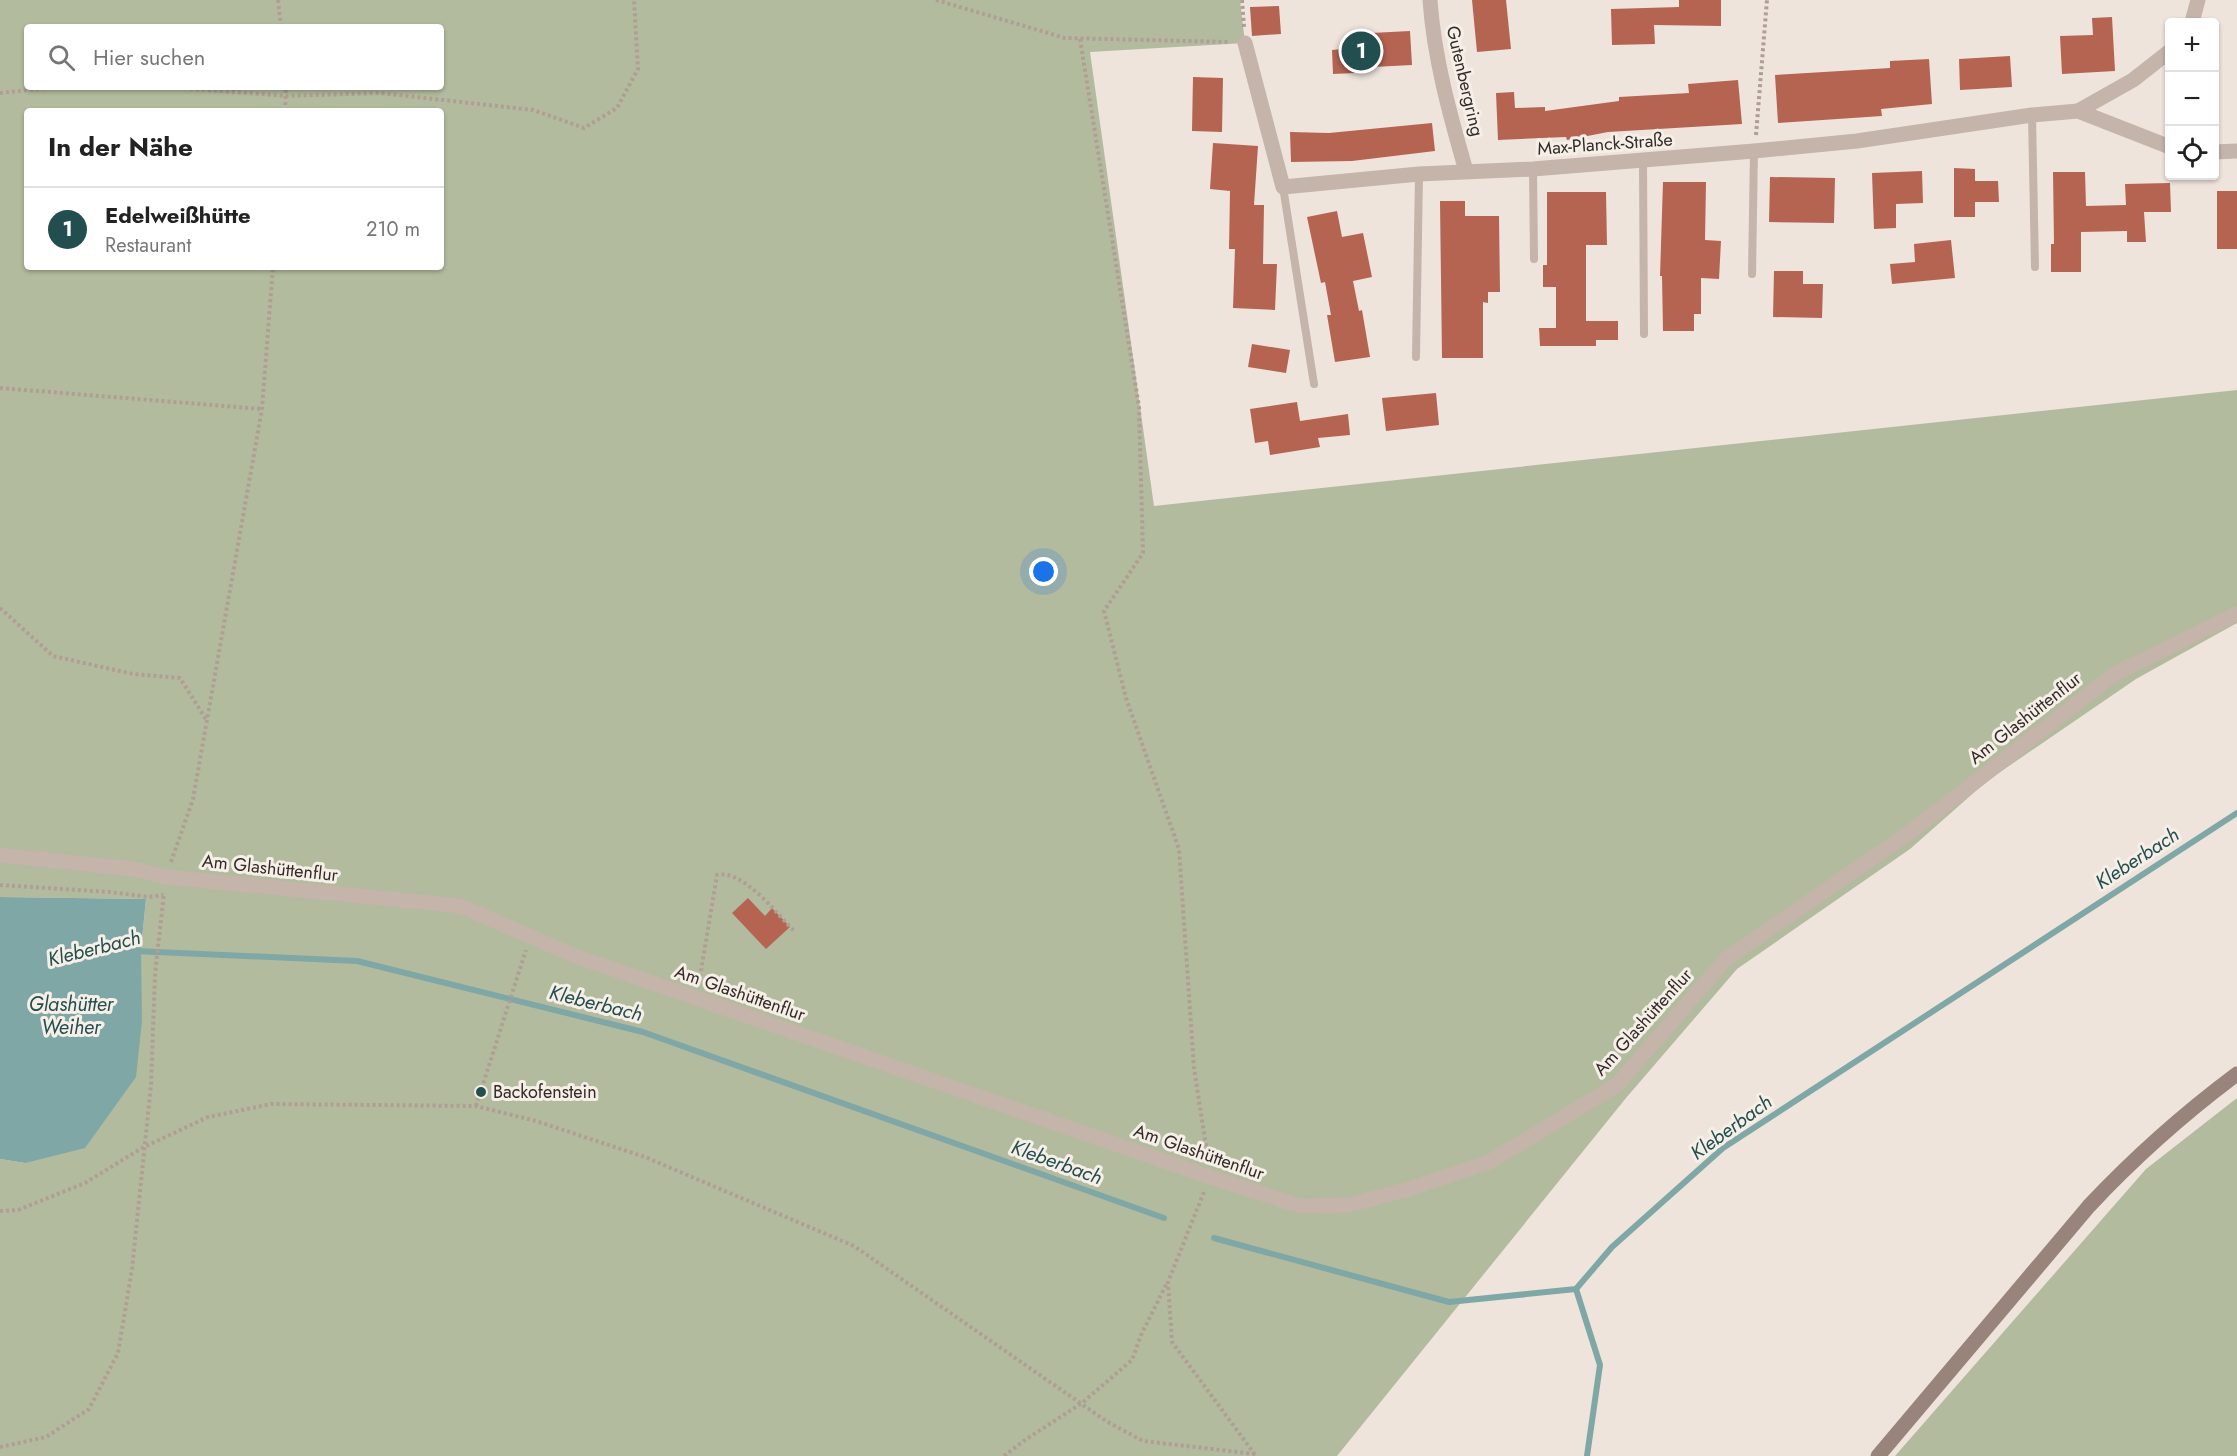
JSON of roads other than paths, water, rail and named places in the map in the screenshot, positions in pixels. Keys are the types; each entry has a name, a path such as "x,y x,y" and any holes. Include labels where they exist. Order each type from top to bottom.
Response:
{"street":[{"name":"Gutenbergring","path":"1430,0 1431,23 1450,116 1466,171"},
{"path":"2193,18 2198,0"},
{"path":"1245,43 1283,187"},
{"name":"Max-Planck-Straße","path":"1283,187 1419,174 1533,169 1754,151 1857,141 2032,115 2078,111 2133,80 2165,54"},
{"name":"Max-Planck-Straße","path":"2078,111 2165,145"},
{"path":"2219,152 2237,151"},
{"name":"Am Glashüttenflur","path":"0,855 133,869 166,877 461,906 575,956 1210,1177 1300,1206 1349,1205 1412,1188 1489,1162 1617,1085 1726,959 1913,830 2116,673 2237,614"},
{"path":"1878,1456 2089,1206 2162,1132 2237,1074"}],"lane":[{"path":"2032,115 2035,267"},
{"path":"1752,274 1754,151"},
{"path":"1643,161 1644,334"},
{"path":"1533,169 1534,259"},
{"path":"1416,357 1419,174"},
{"path":"1283,187 1314,384"}],"water":[{"name":"Glashütter Weiher","path":"0,897 146,899 141,949 142,1021 136,1077 85,1148 25,1163 0,1159"}],"waterway":[{"name":"Kleberbach","path":"1214,1238 1449,1302 1576,1289 1612,1247 1723,1148 2237,813"},
{"name":"Kleberbach","path":"135,951 357,961 643,1032 1164,1218"},
{"path":"1576,1289 1600,1365 1587,1456"}],"place":[{"name":"Edelweißhütte","path":"1361,51"},
{"name":"Backofenstein","path":"481,1092"}]}
